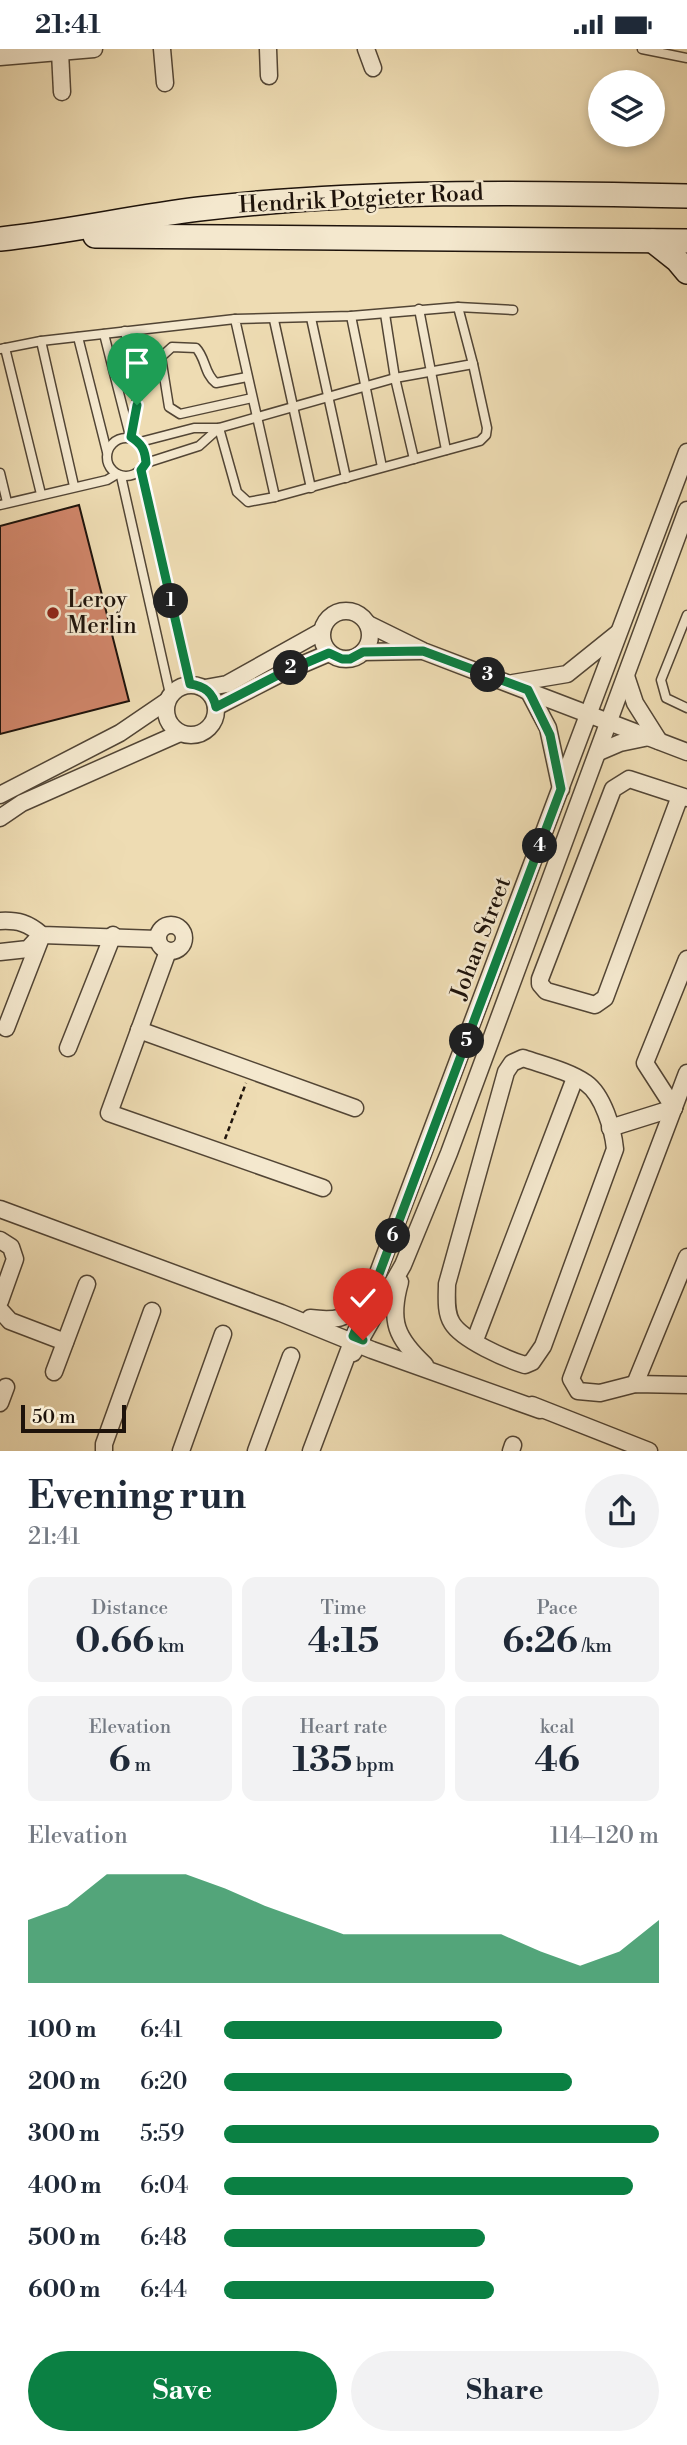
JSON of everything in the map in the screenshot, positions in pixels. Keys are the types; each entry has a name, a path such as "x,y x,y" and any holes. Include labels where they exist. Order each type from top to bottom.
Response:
{"main road":[{"name":"Hendrik Potgieter Road","path":"0,239 199,209 350,197 513,192 687,196"},
{"name":"Hendrik Potgieter Road","path":"37,235 687,241"},
{"path":"653,241 677,260 687,272"}],"street":[{"path":"0,57 94,49"},
{"path":"162,49 165,83"},
{"path":"268,49 268,76"},
{"path":"366,49 373,68"},
{"path":"60,52 62,92"},
{"name":"Johan Street","path":"355,1344 686,461"},
{"name":"Johan Street","path":"425,1365 400,1338 395,1323 398,1290 409,1253 610,722 687,510"},
{"path":"0,795 120,733 169,698 176,689 227,684 322,631 329,618 342,611 357,613 368,624 423,651 687,752"},
{"path":"363,652 370,639 368,624"},
{"path":"510,684 567,674 621,630"},
{"path":"322,631 324,646 329,653 342,659 350,659 363,652 423,651"},
{"path":"216,707 280,674 329,653"},
{"path":"626,676 635,703 654,739"},
{"path":"0,818 22,803 180,733 195,735 209,728 216,715 216,707 211,693 197,686"},
{"path":"528,690 550,735 561,789"},
{"path":"169,698 166,716 169,723 180,733"},
{"path":"598,752 620,743 654,739"},
{"path":"629,779 683,797 605,998 595,1005 546,991 540,984 540,979 613,789 629,779"},
{"path":"0,921 14,920 29,924 42,935 113,935 163,945 139,1030 109,1113 323,1188"},
{"path":"0,952 28,949 42,935"},
{"path":"5,1020 42,935"},
{"path":"68,1048 113,935"},
{"path":"680,1110 645,1063 687,959"},
{"path":"139,1030 355,1108"},
{"path":"523,1058 575,1077 594,1092 614,1138 614,1155 538,1354 532,1362 525,1365 475,1340 453,1325 449,1316 447,1284 506,1072 512,1063 523,1058"},
{"path":"687,1073 680,1110 571,1371 573,1386 586,1393 635,1384 687,1385"},
{"path":"475,1340 575,1077"},
{"path":"610,1128 680,1110"},
{"path":"0,1209 355,1344 540,1410"},
{"path":"0,1240 11,1247 15,1259 0,1301"},
{"name":"Johan Street","path":"355,1344 409,1253"},
{"path":"635,1384 687,1257"},
{"path":"175,1274 189,1275 307,1317 355,1344 425,1365 649,1451"},
{"name":"Johan Street","path":"307,1317 331,1320 349,1316 376,1282"},
{"path":"54,1372 88,1284"},
{"path":"0,1310 10,1321 65,1342"},
{"path":"104,1451 104,1444 152,1311"},
{"path":"181,1451 223,1334"},
{"path":"311,1451 355,1344"},
{"path":"256,1451 291,1356"},
{"path":"0,1403 6,1387"}],"lane":[{"path":"642,49 687,58"},
{"path":"219,428 241,498 248,502 311,488 480,441 486,435 473,363 457,307"},
{"path":"41,494 3,348 41,341 235,319 351,316 457,307 513,310"},
{"path":"419,309 446,450"},
{"path":"385,314 395,378 414,459"},
{"path":"351,316 382,467"},
{"path":"311,318 326,397 346,478"},
{"path":"235,319 275,497"},
{"path":"274,320 311,488"},
{"path":"125,331 138,392 131,437"},
{"path":"104,334 131,437"},
{"path":"78,337 108,462 119,475 169,698"},
{"path":"41,341 74,487"},
{"path":"247,377 216,383 208,375 202,356 196,348 172,347 161,357 169,407 173,412 180,414 252,398"},
{"path":"140,442 194,428 219,428 395,378 473,363"},
{"path":"0,473 4,503 119,475 132,475 144,466 199,446 219,428"},
{"path":"107,452 112,443 131,437 140,442 145,451 144,466 197,686"},
{"path":"687,614 661,680 666,698 687,708"}],"path":[{"path":"220,1152 251,1070"}],"building":[{"name":"Leroy Merlin","path":"79,505 129,701 0,734 0,526"}],"place":[{"name":"Leroy Merlin","path":"53,613"}],"route":[{"path":"137,405 131,437 140,442 145,451 146,463 141,470 190,684 198,685 211,693 216,707 280,674 329,653 335,657 350,659 363,652 423,651 528,690 550,735 561,789 376,1282 353,1336 363,1340"}]}
